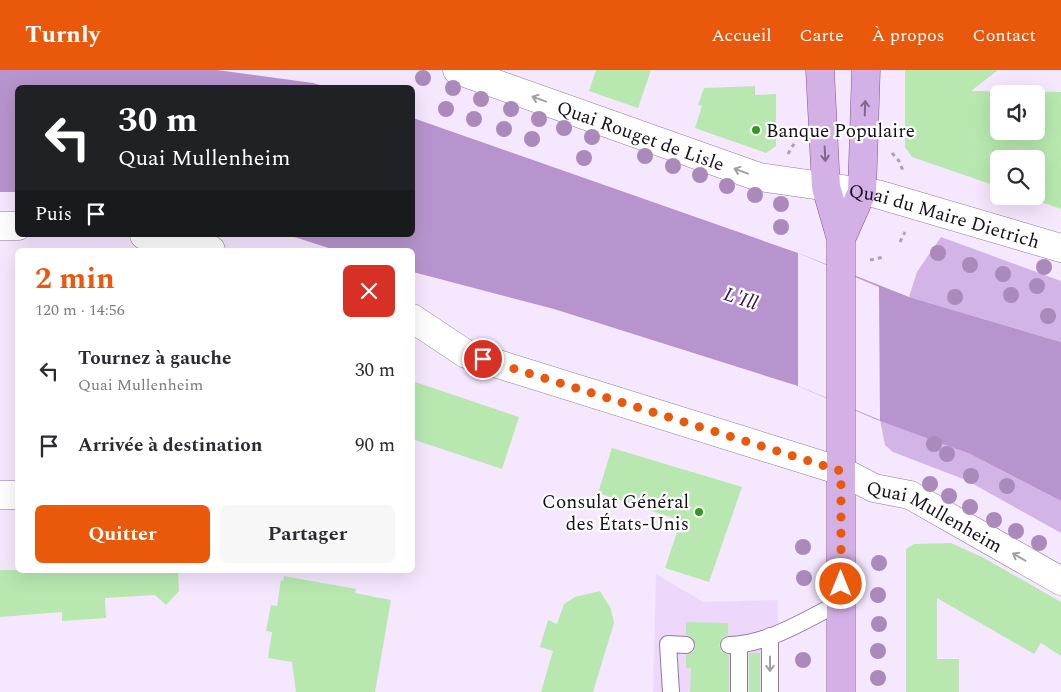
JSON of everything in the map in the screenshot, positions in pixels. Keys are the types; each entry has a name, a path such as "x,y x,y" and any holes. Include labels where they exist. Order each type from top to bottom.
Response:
{"main road":[{"path":"820,70 826,186 841,239 841,692"},
{"path":"841,239 862,192 866,70"}],"street":[{"name":"Quai Rouget de Lisle","path":"458,70 759,177 826,186"},
{"name":"Quai du Maire Dietrich","path":"826,186 877,194 1061,248"},
{"path":"0,226 15,226"},
{"path":"153,237 202,248"},
{"name":"Quai Mullenheim","path":"415,320 466,354 841,471 874,488 910,495 1061,581"},
{"path":"0,495 15,495"}],"lane":[{"path":"739,692 734,645 770,636 841,602"},
{"path":"770,636 770,692"},
{"path":"671,692 668,644 686,645"}],"path":[{"path":"887,150 899,161 906,180"},
{"path":"900,242 906,231"}],"shaded area":[{"path":"941,237 1061,281 1061,342 909,297 917,272"},
{"path":"880,420 970,454 1061,501 1061,533 966,480 893,452 885,445"},
{"path":"656,574 703,602 778,600 778,692 653,692"}],"water":[{"path":"0,70 217,70 320,85 15,85 15,192 0,192"},
{"name":"L'Ill","path":"415,119 798,253 909,297 1061,342 1061,501 970,454 875,419 798,386 554,309 415,273 415,248 329,248 294,237 415,237"}],"pier":[{"path":"798,253 879,287 880,420 798,386"}],"building":[{"path":"596,70 651,70 638,108 589,91"},
{"path":"905,70 998,70 971,91 990,91 990,140 1045,140 1045,92 1061,92 1061,209 1045,203 1045,150 990,150 990,184 912,157 905,147"},
{"path":"755,86 755,95 776,94 776,146 766,153 695,128 702,106 698,105 704,88"},
{"path":"415,382 519,417 502,469 415,440"},
{"name":"Consulat Général des États-Unis","path":"612,448 742,487 709,582 665,568 680,523 679,520 598,493"},
{"path":"951,543 984,558 1061,602 1061,656 1041,643 1034,654 937,598 937,659 959,659 959,692 906,692 906,549 914,544"},
{"path":"0,570 15,570 15,573 178,573 179,591 166,605 155,595 105,598 106,618 62,621 62,612 0,617"},
{"path":"284,576 356,589 355,593 391,600 375,692 296,692 292,662 268,658 272,632 266,631 271,605 277,606 281,580 283,581"},
{"path":"600,591 611,609 614,623 593,692 541,692 553,651 540,647 548,620 557,624 564,604 575,597"},
{"path":"686,622 728,623 728,635 723,637 719,645 721,651 729,655 729,692 690,692 691,668 686,668 686,655 694,651 696,645 692,637 686,635"},
{"path":"749,653 760,653 760,692 749,692"}],"place":[{"name":"Banque Populaire","path":"756,130"},
{"name":"Consulat Général des États-Unis","path":"699,512"}],"route":[{"path":"483,359 841,471 841,584"}]}
